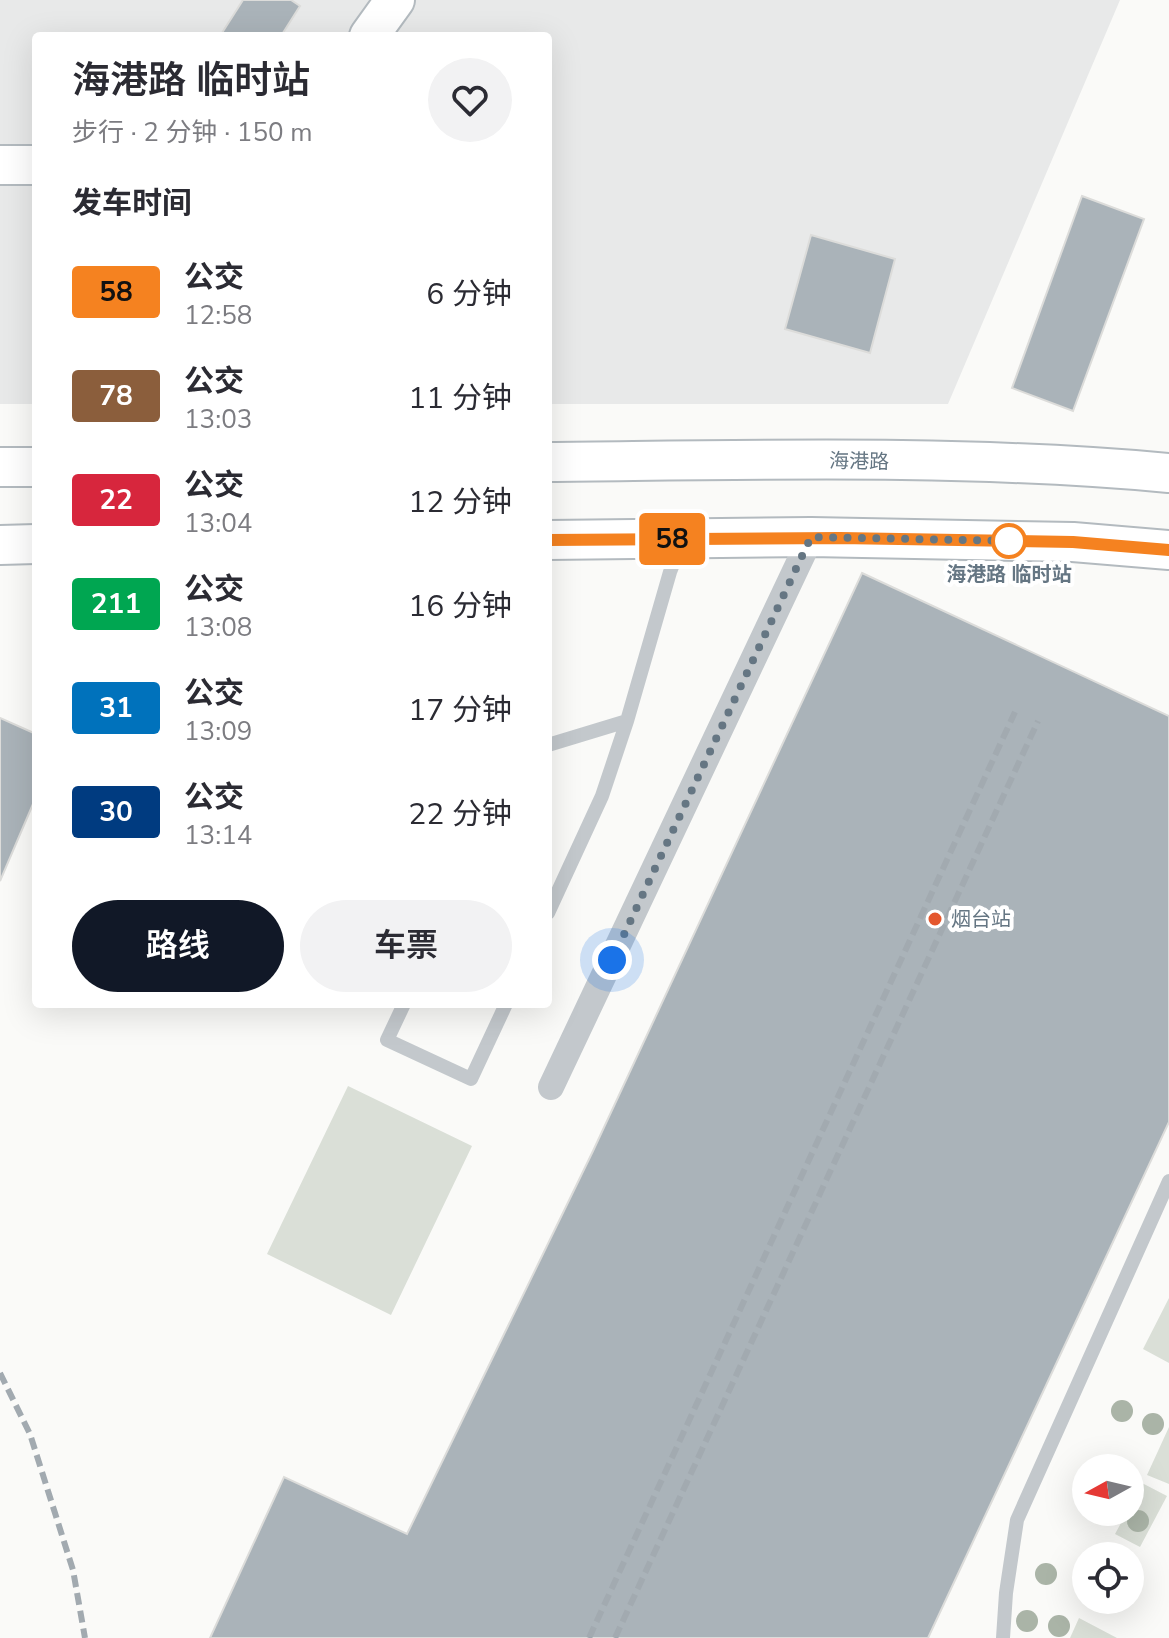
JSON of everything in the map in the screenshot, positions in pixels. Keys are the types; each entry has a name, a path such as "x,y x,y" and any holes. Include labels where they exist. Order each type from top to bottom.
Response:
{"main road":[{"path":"372,32 395,0"},
{"path":"0,165 32,165"},
{"name":"海港路","path":"552,462 749,460 1076,464 1169,473"},
{"path":"0,467 32,467"},
{"path":"552,540 811,537 1073,542 1169,550"},
{"path":"0,545 32,544"}],"street":[{"path":"551,1087 811,537"}],"lane":[{"path":"552,904 602,796 670,572 684,539"},
{"path":"552,744 627,721"},
{"path":"402,1008 387,1040 471,1079 504,1008"},
{"path":"1003,1638 1017,1520 1165,1196 1169,1181"}],"shaded area":[{"path":"0,0 1120,0 948,404 552,404 552,32 32,32 32,404 0,404"},
{"path":"348,1086 472,1146 391,1315 267,1254"},
{"path":"1169,1298 1169,1363 1143,1349"},
{"path":"1169,1427 1169,1484 1147,1475"},
{"path":"1144,1484 1167,1496 1143,1542 1130,1542 1115,1534 1119,1526 1144,1526"},
{"path":"1079,1618 1117,1638 1070,1638"}],"building":[{"path":"243,0 291,0 300,6 284,32 223,32"},
{"path":"1082,196 1144,219 1073,411 1012,388"},
{"path":"811,235 895,259 870,353 785,329"},
{"name":"烟台站","path":"862,573 1169,716 1169,1122 928,1638 210,1638 284,1477 407,1534 593,1151"},
{"path":"0,718 32,732 32,806 0,881"}],"railway":[{"path":"589,1638 1015,712"},
{"path":"615,1638 1038,721"},
{"path":"0,1373 30,1434 73,1570 85,1638"}],"bus line":[{"name":"58","path":"552,540 840,538 1073,542 1169,550"}],"place":[{"name":"海港路 临时站","path":"1009,541"},
{"name":"烟台站","path":"935,919"}],"route":[{"path":"612,960 811,537 1015,541 1009,541"}]}
